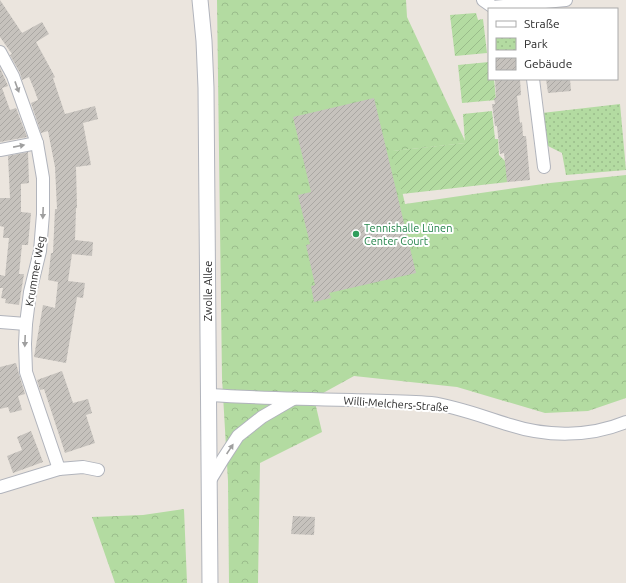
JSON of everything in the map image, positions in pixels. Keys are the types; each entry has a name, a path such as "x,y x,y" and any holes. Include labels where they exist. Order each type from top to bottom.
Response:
{"street":[{"name":"Zwolle Allee","path":"200,0 204,41 206,88 210,583"},
{"path":"483,0 494,7 523,7 566,0"},
{"name":"Krummer Weg","path":"0,52 13,76 37,142 43,178 43,214 40,251 30,292 26,324 26,372 59,469"},
{"path":"533,80 544,167"},
{"path":"0,150 37,142"},
{"path":"0,322 26,324"},
{"name":"Willi-Melchers-Straße","path":"209,395 430,403 451,406 511,426 542,433 587,433 618,426 626,422"},
{"path":"209,482 238,436 262,417 293,399"},
{"path":"0,487 59,469 83,467 98,470"}],"green space":[{"path":"217,0 406,0 407,17 466,143 393,151 405,204 550,183 626,175 626,398 588,411 545,413 457,387 354,376 314,398 322,432 260,463 258,583 229,583 228,481 222,378"},
{"path":"476,13 478,20 483,19 487,53 455,56 450,15"},
{"path":"488,62 488,80 494,80 496,100 462,103 458,65"},
{"path":"620,104 626,170 566,175 562,153 546,145 542,113"},
{"path":"492,111 495,139 498,139 499,155 506,162 508,182 402,194 392,151 465,143 463,114"},
{"path":"184,509 187,583 115,583 92,517 143,515"}],"building":[{"path":"0,0 22,33 42,22 49,34 36,42 55,77 53,78 65,114 95,106 98,119 83,123 91,165 76,167 77,208 75,240 93,242 92,256 72,254 68,281 85,283 83,298 77,297 66,363 34,357 43,305 55,308 58,282 48,280 51,253 53,253 55,209 57,209 55,167 48,131 41,133 31,103 38,100 29,77 22,80 20,73 10,55 12,54 0,37"},
{"path":"0,68 8,86 2,88 10,110 16,108 27,137 0,142"},
{"path":"495,80 520,80 521,95 517,96 520,123 522,122 523,136 526,136 530,180 507,182 504,153 500,154 497,126 495,126 492,104 495,104 494,98 496,98"},
{"path":"546,80 570,80 571,91 548,93"},
{"path":"374,98 416,273 329,293 331,298 314,302 311,286 315,285 306,245 310,244 298,195 311,192 293,117"},
{"path":"28,152 29,183 21,184 21,212 31,213 28,245 22,245 19,274 24,274 19,305 5,303 6,299 1,298 3,288 0,288 0,275 5,276 9,238 3,238 4,227 0,226 0,198 10,198 8,156"},
{"path":"16,363 25,394 18,396 22,410 10,413 8,407 0,409 0,367"},
{"path":"62,371 73,403 88,399 92,413 86,415 95,443 65,453 44,389 40,390 37,380"},
{"path":"31,431 43,462 13,473 7,456 22,450 17,437"},
{"path":"293,516 315,517 314,535 291,534"}],"place":[{"name":"Tennishalle Lünen Center Court","path":"356,234"}]}
